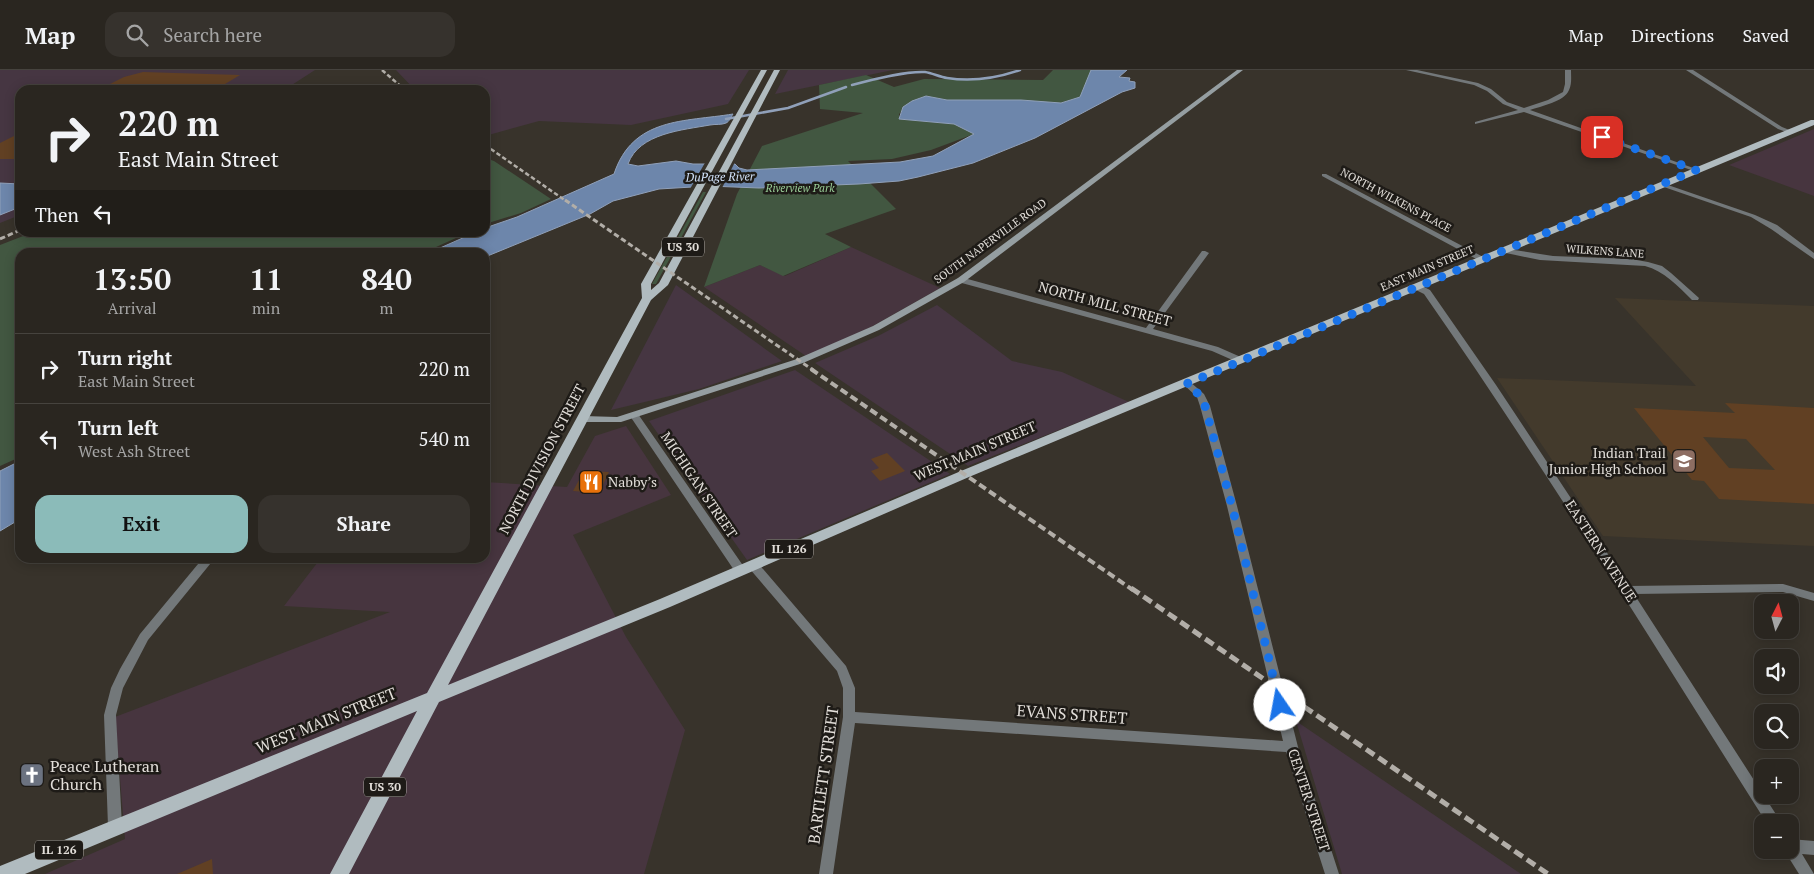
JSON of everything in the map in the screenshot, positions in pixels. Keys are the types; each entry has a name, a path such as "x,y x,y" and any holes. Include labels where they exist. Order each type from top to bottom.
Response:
{"main road":[{"name":"NORTH DIVISION STREET","path":"647,298 646,284 764,70"},
{"name":"NORTH DIVISION STREET","path":"339,874 430,700 647,298 663,285 777,70"},
{"name":"SOUTH NAPERVILLE ROAD","path":"583,419 618,420 635,416 759,375 826,350 912,309 961,280 1240,70"},
{"name":"EAST MAIN STREET","path":"1050,439 1814,122"},
{"name":"WEST MAIN STREET","path":"3,874 115,826 430,700 547,650 665,603 1050,439"}],"street":[{"path":"1409,70 1476,84 1489,90 1499,100 1522,109 1696,170"},
{"path":"1477,123 1563,95 1568,87 1568,70"},
{"path":"1688,70 1767,120 1789,131"},
{"name":"NORTH WILKENS PLACE","path":"1324,175 1483,259"},
{"path":"1663,185 1753,216 1774,226 1814,257"},
{"name":"WILKENS LANE","path":"1504,250 1524,256 1542,258 1628,261 1651,265 1664,271 1695,298"},
{"path":"1148,330 1205,253"},
{"name":"NORTH MILL STREET","path":"961,280 1148,330 1214,349 1240,360"},
{"name":"EASTERN AVENUE","path":"1417,287 1427,292 1484,373 1626,590 1769,814"},
{"name":"CENTER STREET","path":"1186,384 1201,396 1205,406 1232,506 1291,747 1332,874"},
{"name":"MICHIGAN STREET","path":"635,416 747,567"},
{"path":"115,826 110,715 117,688 144,637 204,563"},
{"name":"BARTLETT STREET","path":"747,567 842,669 849,688 849,717 826,874"},
{"path":"1626,590 1783,588 1814,597"},
{"name":"EVANS STREET","path":"849,717 1291,747"},
{"path":"1799,847 1814,848"},
{"path":"1798,859 1807,874"}],"shaded area":[{"path":"0,70 315,70 292,85 15,85 15,217 0,223"},
{"path":"396,70 749,70 728,104 631,125 539,121 490,135 490,85 410,85"},
{"path":"788,70 893,70 775,94"},
{"path":"1814,129 1814,196 1729,165"},
{"path":"851,247 940,288 871,327 806,356 704,287 760,265 785,276"},
{"path":"676,285 782,361 699,389 611,410"},
{"name":"Indian Trail Junior High School","path":"1615,298 1814,306 1814,546 1603,536 1497,378 1696,386"},
{"path":"937,305 1012,361 1062,372 1129,402 968,466 815,363 878,336"},
{"path":"795,370 950,474 747,560 649,421"},
{"path":"626,426 671,495 573,535 626,637 685,730 644,874 45,874 125,839 115,717 390,612 284,606 317,563 490,563 490,482 567,487 595,436"},
{"path":"1296,721 1521,874 1342,874"}],"green space":[{"name":"Riverview Park","path":"1053,70 1093,70 1080,97 1061,103 947,100 926,96 910,102 899,114 899,119 954,124 974,134 931,150 892,159 848,161 896,209 825,234 851,247 783,276 760,265 704,287 737,194 762,146 863,113 820,109 819,85 866,75 894,87 924,79 1043,80"},
{"path":"490,160 551,199 521,213 490,222"},
{"path":"703,192 706,192 656,284 652,284"},
{"path":"21,237 458,237 434,248 15,248 15,459 0,466 0,245"}],"water":[{"name":"DuPage River","path":"1091,70 1127,70 1119,77 1130,78 1129,81 1135,82 1135,88 1122,92 1035,138 973,163 918,177 899,181 859,184 759,188 709,186 659,189 613,201 590,214 490,255 490,248 440,248 465,237 490,237 490,226 517,217 614,174 623,155 634,142 647,132 679,121 733,114 728,122 724,124 675,131 652,139 634,154 628,164 638,166 676,161 693,164 735,164 739,168 747,170 900,162 933,156 974,134 954,124 899,119 903,107 912,101 926,96 947,100 1021,100 1061,103 1080,97"},
{"path":"0,183 15,184 15,209 0,215"},
{"path":"15,464 15,522 0,531 0,471"}],"pier":[{"path":"706,161 735,162 722,188 690,189"}],"building":[{"path":"143,72 240,75 223,85 108,85 124,77"},
{"path":"15,136 15,159 0,159 0,143"},
{"path":"1725,403 1814,408 1814,504 1719,499 1704,481 1692,480 1634,408 1735,413","holes":["1703,437 1746,439 1775,470 1729,468"]},
{"path":"887,453 905,471 880,481 871,471 879,468 871,459"},
{"name":"Nabby’s","path":"584,471 609,472 599,493 573,491"},
{"path":"212,859 213,874 177,874"}],"waterway":[{"path":"852,85 888,76 917,72 966,80 993,77 1020,70"},
{"path":"726,119 788,108 846,87"}],"railway":[{"path":"382,70 399,85"},
{"path":"490,148 566,201"},
{"path":"565,200 813,370"},
{"path":"0,239 15,232"},
{"path":"811,369 1133,590"},
{"path":"1131,588 1548,874"}],"place":[{"name":"Indian Trail Junior High School","path":"1684,461"},
{"name":"Nabby’s","path":"591,482"},
{"name":"Peace Lutheran Church","path":"32,775"}],"route":[{"path":"1280,705 1232,506 1205,406 1201,396 1186,384 1696,170 1602,137"}]}
